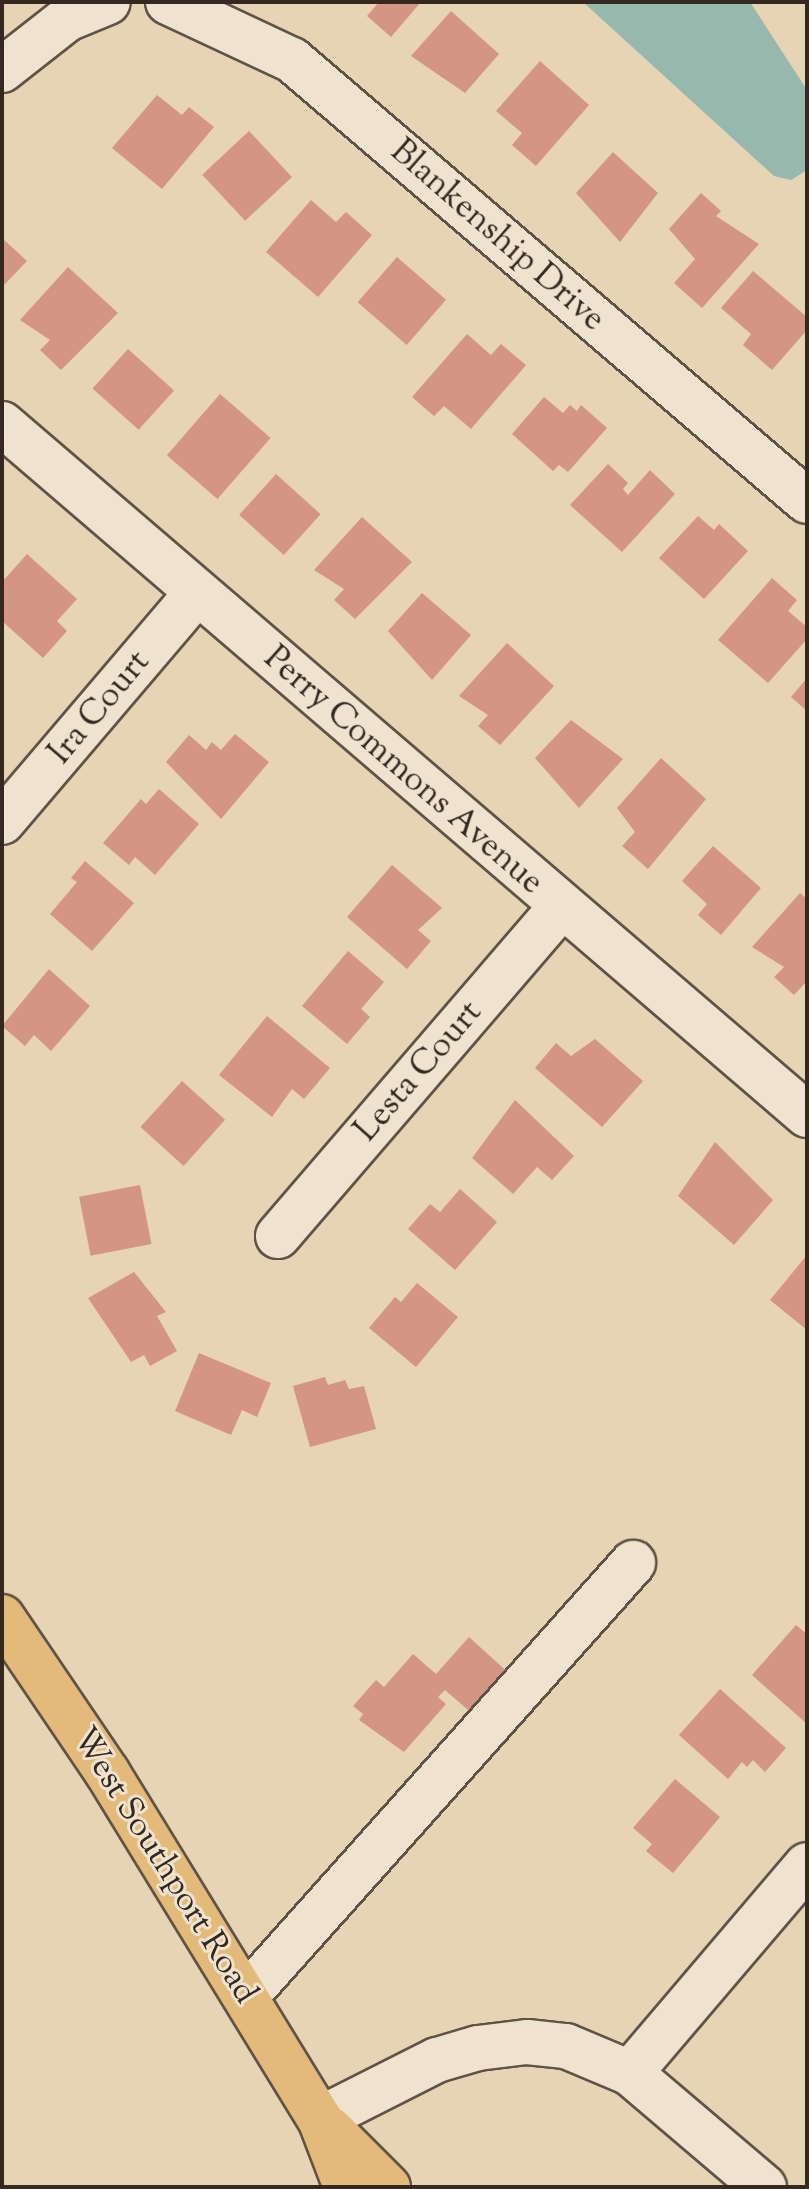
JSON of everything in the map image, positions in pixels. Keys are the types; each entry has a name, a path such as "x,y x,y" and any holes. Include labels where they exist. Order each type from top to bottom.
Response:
{"main road":[{"name":"West Southport Road","path":"2,1617 246,1996 320,2119 346,2187"},
{"name":"West Southport Road","path":"320,2119 388,2187"}],"street":[{"path":"2,70 67,19 108,2"},
{"name":"Blankenship Drive","path":"168,2 292,60 807,501"},
{"name":"Perry Commons Avenue","path":"2,424 560,908 807,1115"},
{"name":"Ira Court","path":"2,822 197,593"},
{"name":"Lesta Court","path":"278,1236 560,908"},
{"path":"246,1996 633,1563"},
{"path":"630,2073 807,1865"},
{"path":"320,2119 437,2060 478,2048 527,2042 566,2046 630,2073 764,2187"}],"water":[{"path":"583,2 750,2 807,90 807,170 791,180 774,176"}],"building":[{"path":"379,2 421,2 391,37 367,16"},
{"path":"451,11 499,54 465,93 411,56"},
{"path":"540,61 589,105 536,166 512,145 522,133 496,111"},
{"path":"157,95 182,115 189,107 214,127 162,189 112,148"},
{"path":"249,131 292,177 245,221 202,175"},
{"path":"613,152 658,193 620,242 576,193"},
{"path":"701,193 721,211 716,216 759,244 702,308 674,283 695,259 669,229"},
{"path":"311,200 336,222 346,212 372,235 318,297 266,252"},
{"path":"2,238 27,261 2,287"},
{"path":"397,257 446,300 407,345 358,302"},
{"path":"68,267 118,313 61,370 40,350 50,340 20,320"},
{"path":"753,271 807,317 807,330 772,370 743,345 751,334 721,308"},
{"path":"467,334 491,355 501,344 526,365 471,429 444,406 434,416 412,397"},
{"path":"128,349 174,390 139,430 93,388"},
{"path":"220,394 271,438 217,499 167,455"},
{"path":"544,397 563,413 570,405 577,411 581,405 607,428 568,472 559,465 553,471 512,434"},
{"path":"608,464 628,483 623,489 628,495 650,470 675,494 622,552 570,505"},
{"path":"276,474 321,514 284,555 239,515"},
{"path":"698,516 714,530 719,524 748,551 704,599 659,558"},
{"path":"362,517 412,562 355,619 334,600 344,589 314,570"},
{"path":"27,554 77,599 57,621 67,631 43,658 2,621 2,582"},
{"path":"772,578 797,600 788,611 807,627 807,639 768,683 718,640"},
{"path":"422,593 471,635 432,680 388,631"},
{"path":"507,643 554,686 500,745 478,726 488,715 459,696"},
{"path":"807,678 807,711 791,697"},
{"path":"571,720 623,759 579,808 535,758"},
{"path":"235,734 269,762 221,819 166,762 189,735 206,750 212,742 221,750"},
{"path":"661,758 706,799 648,869 622,846 635,832 617,808"},
{"path":"159,789 199,824 155,875 135,857 129,865 103,843 141,799 146,804"},
{"path":"713,846 761,888 721,935 698,915 707,904 682,881"},
{"path":"85,861 134,903 92,951 50,914 77,882 71,878"},
{"path":"392,865 442,908 418,930 431,941 407,969 347,917"},
{"path":"800,893 807,899 807,981 794,995 774,977 784,967 752,947"},
{"path":"348,951 384,982 361,1009 370,1017 347,1044 302,1006"},
{"path":"49,969 90,1006 51,1051 34,1035 25,1046 2,1026"},
{"path":"267,1016 330,1068 304,1099 292,1089 272,1117 219,1075"},
{"path":"595,1039 643,1081 602,1127 535,1068 556,1043 571,1056"},
{"path":"182,1081 225,1120 184,1166 141,1127"},
{"path":"515,1100 574,1156 552,1180 537,1167 513,1194 472,1158"},
{"path":"715,1142 773,1200 734,1245 678,1196"},
{"path":"140,1185 151,1244 91,1256 79,1197"},
{"path":"460,1189 497,1222 455,1270 408,1229 430,1204 440,1212"},
{"path":"807,1255 807,1330 770,1300"},
{"path":"134,1272 166,1312 157,1316 177,1351 150,1366 144,1355 131,1362 88,1298"},
{"path":"417,1283 458,1317 416,1367 369,1328 395,1297 401,1302"},
{"path":"199,1353 271,1383 257,1417 242,1410 231,1435 175,1411"},
{"path":"325,1377 328,1385 345,1380 349,1389 364,1386 376,1429 310,1447 293,1386"},
{"path":"796,1625 807,1634 807,1724 752,1675"},
{"path":"469,1637 512,1676 475,1716 445,1690 438,1697 446,1704 404,1752 359,1720 363,1714 353,1706 376,1680 384,1687 413,1654 436,1674"},
{"path":"720,1689 786,1748 765,1772 753,1760 747,1767 742,1762 728,1779 679,1735"},
{"path":"675,1779 720,1817 673,1873 646,1851 652,1844 633,1828"}]}
